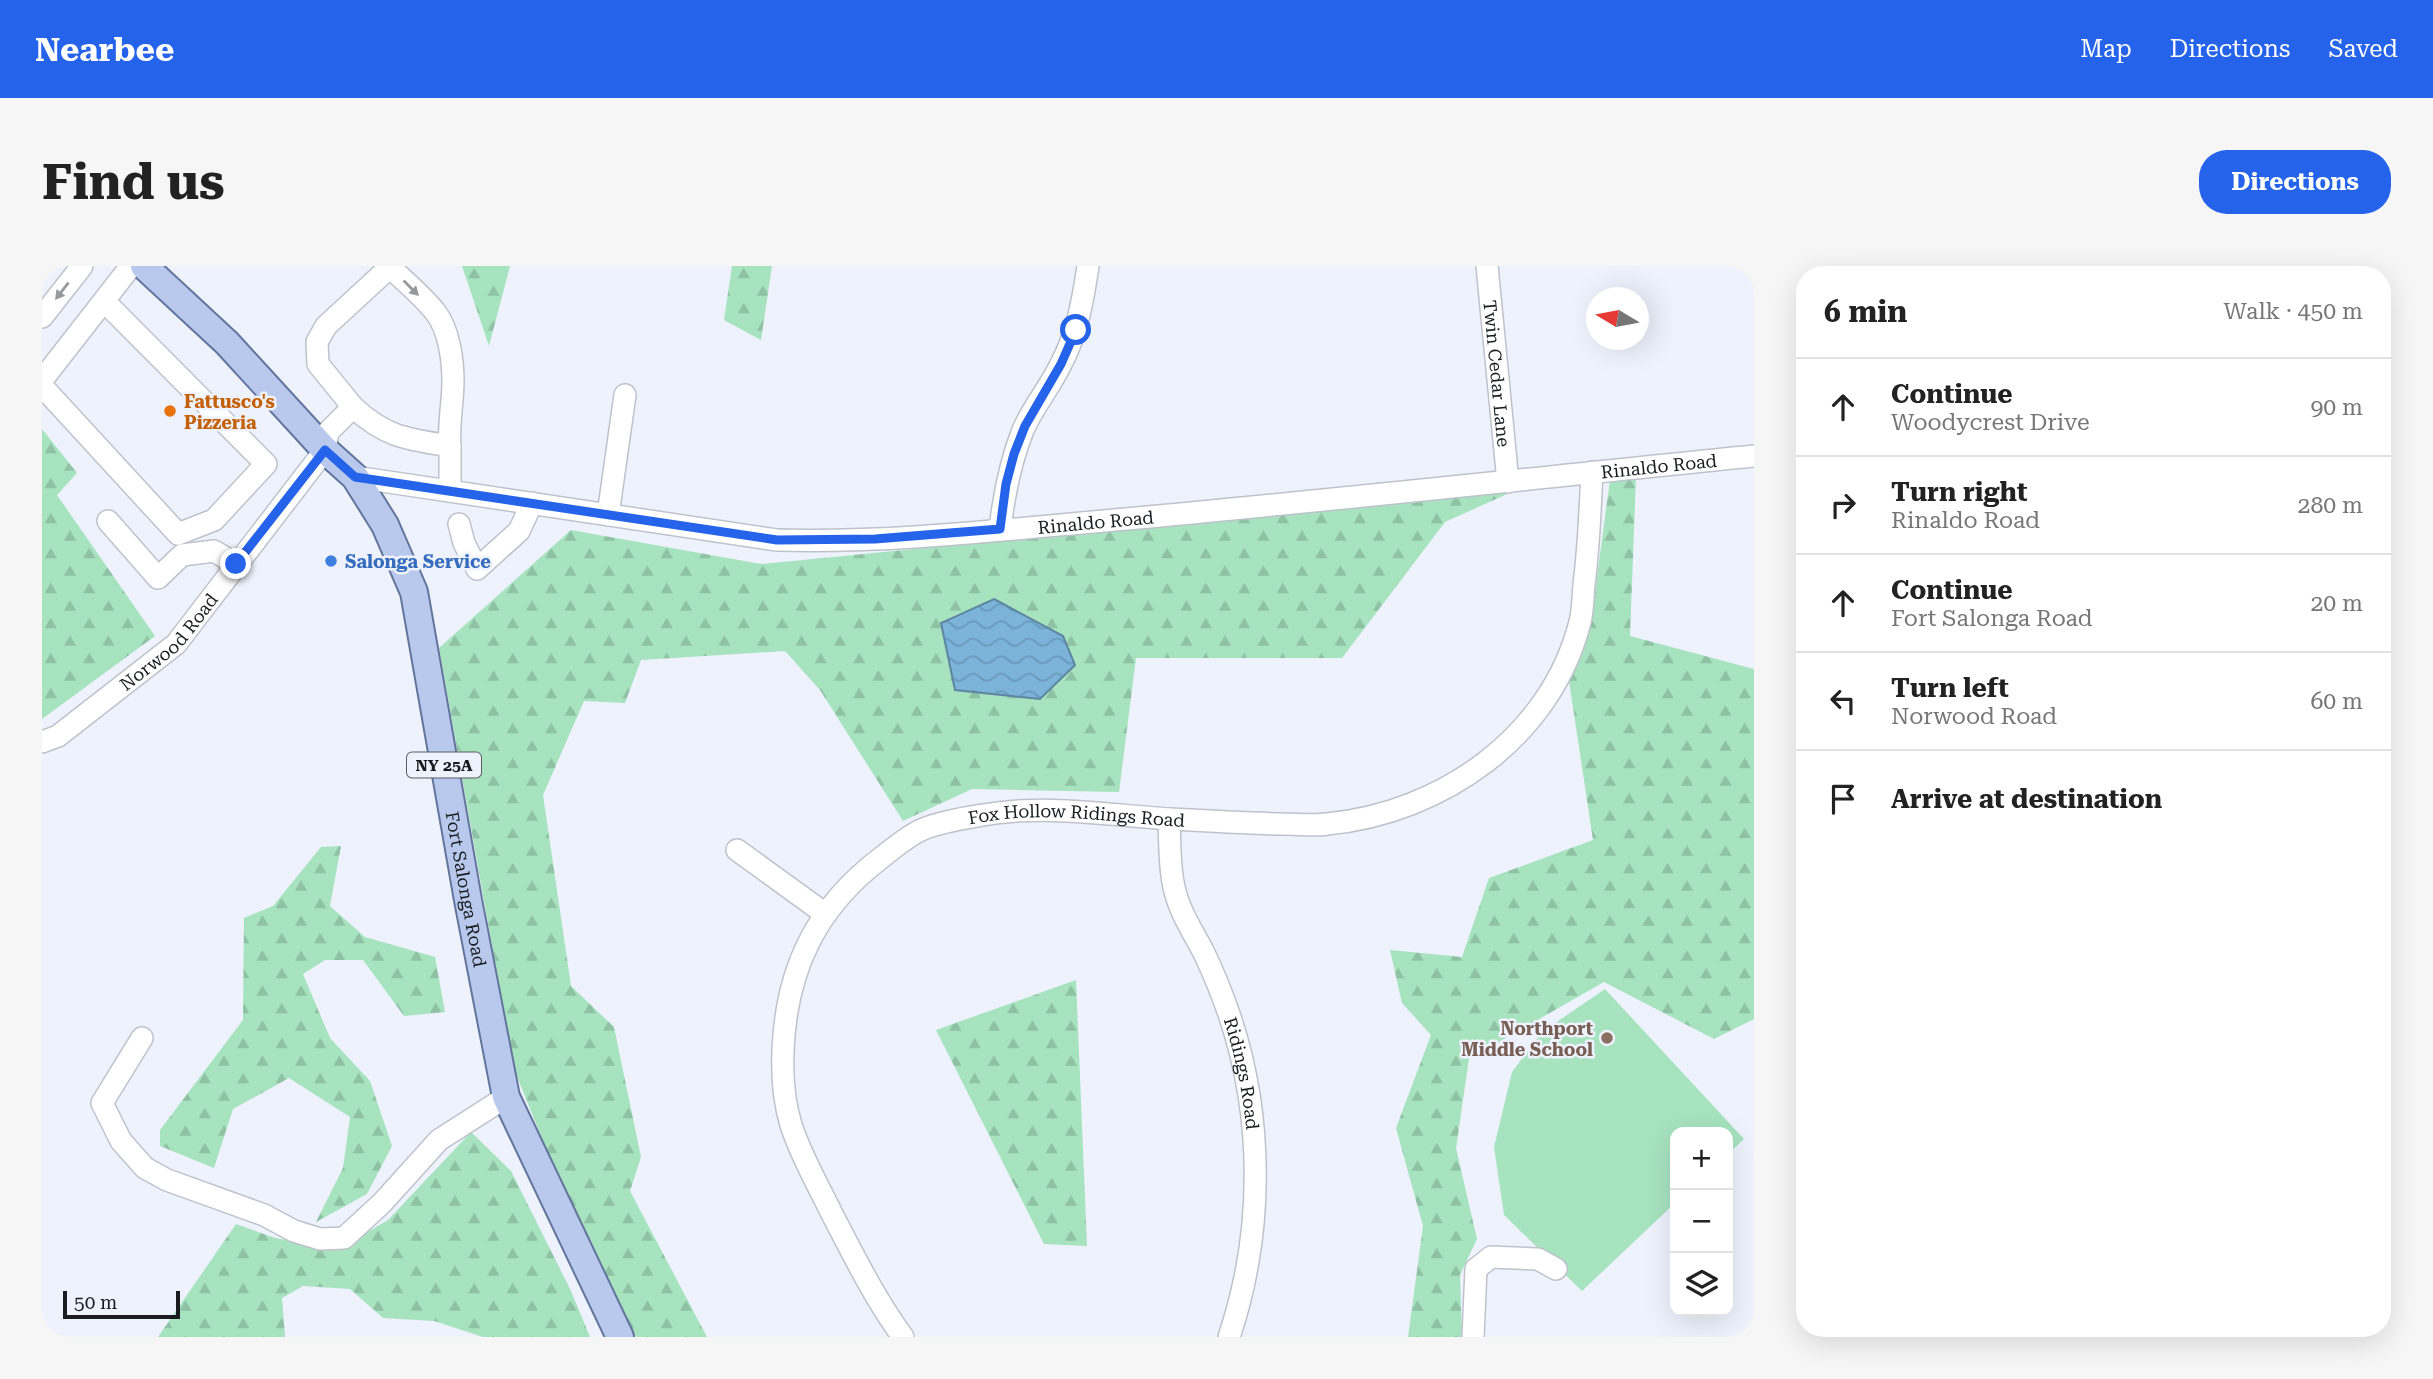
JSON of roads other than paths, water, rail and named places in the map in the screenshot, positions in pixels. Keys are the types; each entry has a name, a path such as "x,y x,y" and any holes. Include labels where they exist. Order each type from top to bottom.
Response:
{"main road":[{"name":"Fort Salonga Road","path":"144,266 227,343 325,450 355,477 385,525 414,592 506,1097 620,1337"}],"street":[{"path":"42,317 82,266"},
{"path":"42,380 131,266"},
{"path":"1000,529 1006,484 1014,454 1025,426 1061,364 1076,330 1088,266"},
{"name":"Twin Cedar Lane","path":"1487,266 1508,482"},
{"path":"450,446 393,436 370,422 353,407 318,364 317,342 326,326 390,267 437,314 445,332 451,355 453,380 448,426 450,446 450,491"},
{"path":"42,386 178,534 214,520 266,464 104,301"},
{"path":"608,515 625,395"},
{"name":"Norwood Road","path":"42,742 58,736 176,643 325,450 328,432 353,407"},
{"name":"Rinaldo Road","path":"355,477 777,540 875,539 1353,499 1754,456"},
{"name":"Fox Hollow Ridings Road","path":"903,1337 854,1256 790,1124 782,1073 784,1027 794,979 808,940 824,913 859,874 920,830 982,815 1024,810 1169,819 1325,824 1380,816 1425,799 1469,776 1511,741 1541,707 1562,674 1580,620 1588,551 1592,472"},
{"path":"459,524 464,542 478,569 519,531 532,503"},
{"path":"108,521 158,578 182,555 214,551 236,564"},
{"name":"Ridings Road","path":"1169,819 1174,889 1228,1012 1243,1061 1252,1118 1254,1232 1241,1302 1229,1337"},
{"path":"737,850 824,913"},
{"path":"142,1038 102,1102 121,1141 145,1168 167,1180 264,1215 294,1231 320,1240 344,1238 382,1203 439,1140 506,1097"},
{"path":"1473,1337 1476,1269 1491,1257 1538,1259 1556,1269"}],"water":[{"path":"994,599 1063,636 1075,665 1040,699 955,690 941,623"}],"place":[{"name":"Fattusco's Pizzeria","path":"170,411"},
{"name":"Salonga Service","path":"331,561"},
{"name":"Northport Middle School","path":"1607,1038"}]}
